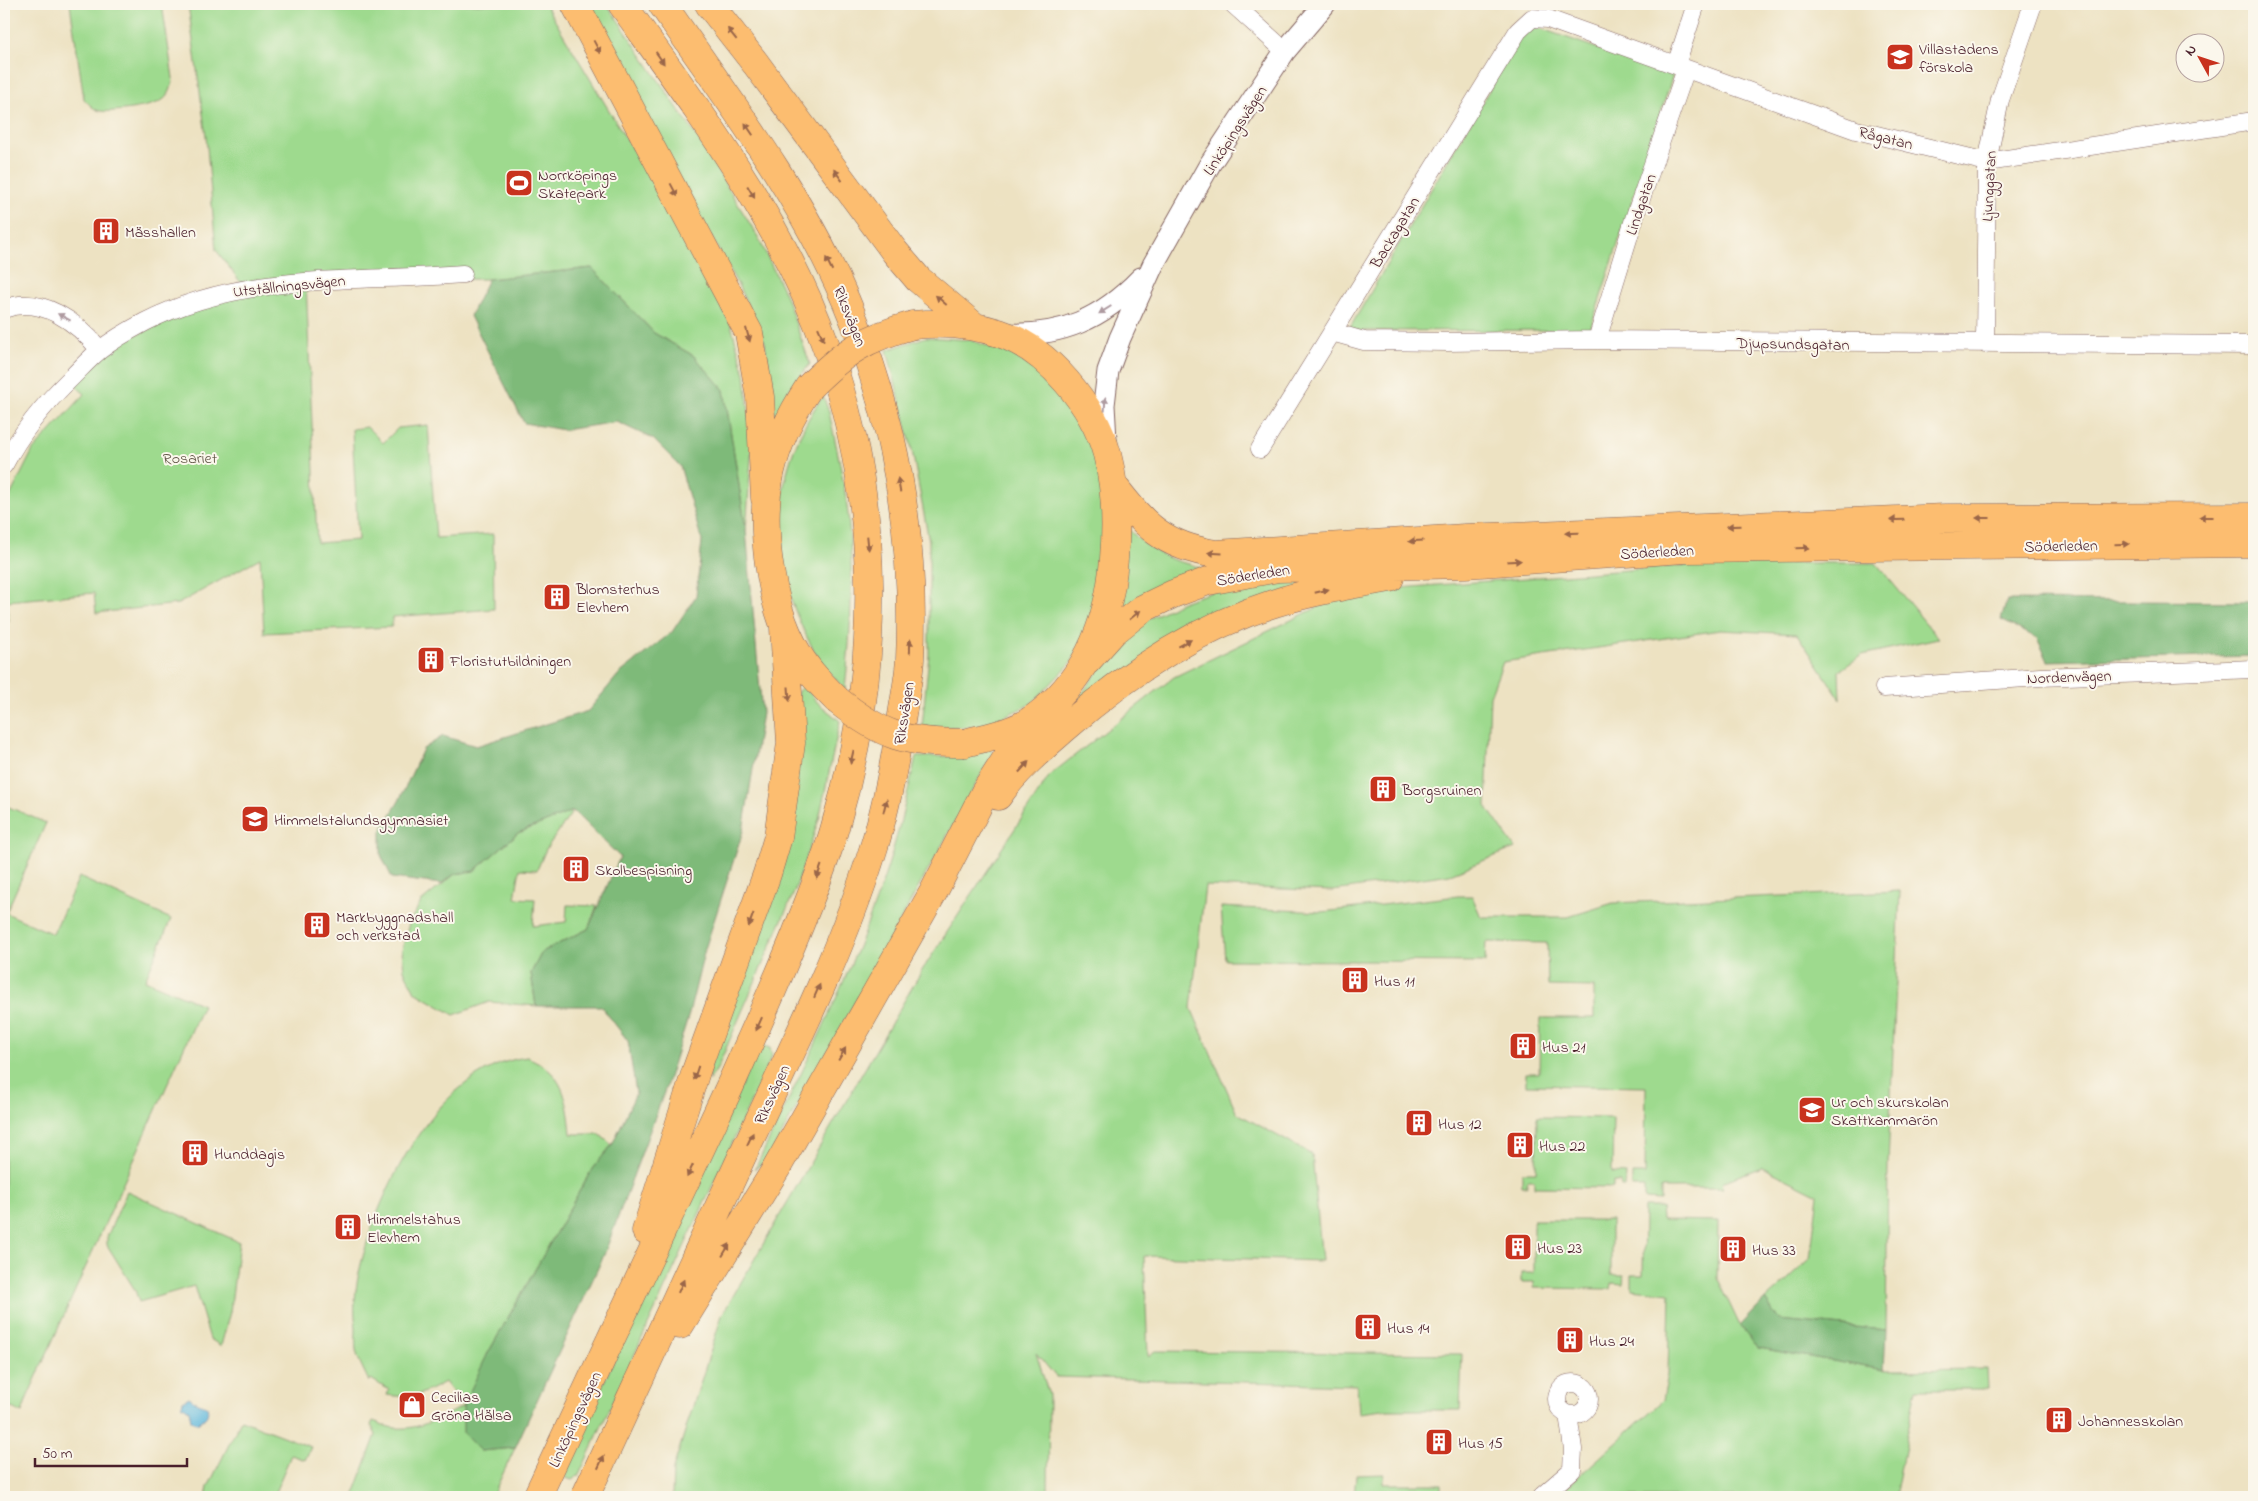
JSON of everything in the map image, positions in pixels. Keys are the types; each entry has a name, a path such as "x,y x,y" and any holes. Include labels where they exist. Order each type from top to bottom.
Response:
{"highway":[{"path":"575,4 749,332 760,397 765,535 773,590 784,628 791,743 784,806 778,837 767,874 696,1071 610,1340"},
{"path":"610,1340 760,1022 809,902 835,826 854,745 868,667 871,602 868,547 860,479 847,417 826,346 780,242 744,180 622,4"},
{"name":"Riksvägen","path":"618,1426 796,1041 842,932 872,853 885,807 896,761 910,663 911,601 909,543 881,401 861,340 845,299 823,252 786,184 662,4"},
{"path":"709,4 756,64 895,252 918,279 944,303 990,332 1030,349 1067,382 1084,405 1106,452 1113,485 1116,526 1109,596 1100,628 1087,661 1072,682 1055,700 1031,720 998,735 965,743 927,743 902,738 878,729 836,700 812,674 784,628"},
{"path":"765,498 771,467 792,414 809,387 832,363 854,348 884,333 913,325 942,322 990,332"},
{"name":"Söderleden","path":"1113,485 1132,509 1168,541 1191,550 1216,554 1465,538 1945,518 2254,517"},
{"name":"Söderleden","path":"1087,661 1113,632 1142,609 1173,594 1208,581 1278,568 1465,564 1684,549 2254,543"},
{"path":"934,891 1001,792 1041,749 1100,697 1140,669 1221,625 1275,603 1328,590 1465,564"},
{"path":"585,1497 618,1426 776,1169 934,891 985,792 1031,720"},
{"name":"Linköpingsvägen","path":"537,1497 610,1340"}],"street":[{"path":"1234,4 1284,51"},
{"name":"Linköpingsvägen","path":"1106,452 1104,405 1108,371 1120,338 1153,265 1210,164 1284,51 1325,4"},
{"name":"Lindgatan","path":"1597,340 1681,67 1696,4"},
{"name":"Ljunggatan","path":"1985,344 1986,162 2000,100 2032,4"},
{"name":"Rågatan","path":"1532,18 1548,18 1856,130 1986,162 2254,122"},
{"name":"Backagatan","path":"1260,449 1518,31 1532,18"},
{"name":"Linköpingsvägen","path":"990,332 1030,335 1082,323 1123,297 1153,265"},
{"name":"Utställningsvägen","path":"4,465 14,446 44,407 100,350 137,326 178,307 207,297 246,288 306,280 412,278 463,274"},
{"path":"4,309 33,306 63,315 86,332 100,350"},
{"name":"Djupsundsgatan","path":"1332,332 1364,341 1597,340 2254,345"},
{"name":"Nordenvägen","path":"1884,688 2040,676 2254,669"},
{"path":"1540,1497 1572,1470 1573,1449 1568,1414"}],"green space":[{"path":"70,4 162,4 173,78 167,97 156,103 121,110 100,111 89,104 84,99"},
{"name":"Rosariet","path":"188,4 545,4 693,250 731,325 745,374 752,444 746,530 724,390 694,356 654,333 592,268 488,279 306,281 317,543 358,540 352,429 367,427 383,443 398,428 428,425 436,538 493,534 494,609 392,617 392,627 264,633 260,558 178,604 96,613 94,593 7,601 9,621 4,621 4,508 33,450 85,394 69,380 100,350 245,288 216,250 206,136"},
{"path":"581,4 607,4 695,134 758,237 786,296 810,364 791,387 775,416 765,342 738,285"},
{"path":"1528,24 1673,75 1590,330 1348,331"},
{"path":"592,268 654,333 694,356 724,390 746,530 762,713 743,831 705,949 689,1014 666,1087 604,1255 515,1448 480,1451 463,1433 463,1406 487,1355 592,1169 612,1145 636,1093 628,1041 601,1006 536,1006 531,973 542,952 588,929 620,857 573,811 518,833 474,871 455,874 441,884 392,878 381,855 381,831 399,801 423,749 443,736 476,746 588,711 619,674 672,632 696,596 702,541 680,466 653,439 617,422 564,430 524,423 470,316 488,279"},
{"path":"926,337 970,340 1013,355 1044,376 1078,417 1098,463 1110,529 1089,628 1071,663 1031,704 980,727 922,727 929,655 929,541 911,445 887,350"},
{"path":"823,396 829,412 840,463 850,536 851,602 845,690 827,670 801,625 789,592 782,559 780,525 783,492 791,459 804,427"},
{"path":"1125,526 1160,554 1195,566 1206,573 1114,617"},
{"path":"1717,563 1876,563 1938,638 1862,655 1839,671 1840,699 1797,634 1720,630 1503,662 1490,696 1486,806 1515,848 1450,874 1333,891 1205,886 1191,1008 1237,1113 1312,1155 1322,1261 1144,1256 1148,1356 1155,1351 1462,1354 1460,1410 1384,1410 1359,1413 1357,1385 1056,1377 1036,1353 1049,1395 1048,1497 672,1497 673,1469 722,1315 921,972 1050,775 1174,677 1349,592"},
{"path":"1306,577 1316,581 1083,700 1077,700 1117,645 1150,618 1185,601 1233,585"},
{"path":"2007,600 2254,602 2254,656 2048,661 2037,638 2001,620"},
{"path":"804,686 818,703 840,721 819,819 795,890 717,1069 709,1081 711,1057 745,959 798,691"},
{"path":"990,749 993,753 768,1159 755,1169 823,1027 870,918 893,851 916,757 963,756"},
{"path":"4,805 46,823 6,913 53,934 79,877 171,919 145,980 203,1005 27,1398 22,1413 4,1404"},
{"path":"573,811 546,849 537,870 520,869 515,898 535,899 533,926 566,922 567,905 597,906 588,929 542,952 531,973 536,1006 489,1002 454,1015 415,992 404,970 402,950 409,923 421,902 455,874 474,871 518,833"},
{"path":"1900,891 1888,1163 1886,1330 1779,1320 1765,1300 1810,1259 1818,1195 1762,1167 1722,1182 1723,1188 1661,1188 1661,1200 1644,1199 1644,1187 1632,1187 1632,1174 1645,1174 1646,1087 1526,1085 1526,1073 1539,1073 1540,1018 1594,1018 1594,987 1548,986 1547,943 1486,942 1485,962 1225,960 1221,907 1322,912 1472,896 1481,917 1568,917 1613,903"},
{"path":"764,1046 770,1048 772,1056 579,1475 572,1480 566,1478 563,1470 758,1050"},
{"path":"527,1057 549,1070 556,1078 568,1109 571,1134 599,1134 612,1145 592,1169 487,1355 480,1451 515,1448 492,1497 353,1497 376,1435 371,1425 373,1421 393,1428 414,1427 431,1422 463,1406 445,1382 418,1395 404,1396 387,1395 389,1390 371,1379 369,1382 357,1354 355,1308 359,1274 371,1230 395,1175 410,1148 428,1122 449,1098 472,1079 498,1065"},
{"path":"1537,1117 1613,1118 1612,1173 1626,1174 1625,1187 1621,1187 1620,1182 1613,1182 1613,1188 1534,1187 1534,1180 1527,1180 1527,1186 1522,1186 1522,1172 1536,1172"},
{"path":"127,1191 239,1242 230,1312 221,1346 210,1339 194,1286 139,1302 135,1290 107,1245 107,1237"},
{"path":"1644,1207 1661,1207 1662,1220 1718,1221 1717,1277 1740,1326 1759,1348 1884,1370 1987,1369 1988,1389 1916,1389 1895,1497 1556,1497 1663,1400 1668,1374 1670,1293 1632,1289 1632,1275 1643,1275"},
{"path":"1534,1220 1611,1220 1611,1275 1624,1275 1623,1284 1612,1283 1611,1289 1534,1288 1534,1282 1521,1282 1521,1273 1534,1273"},
{"path":"1765,1300 1779,1320 1886,1330 1884,1370 1759,1348 1740,1326"},
{"path":"241,1420 311,1447 305,1460 291,1455 273,1497 206,1497 208,1487"},
{"path":"1384,1474 1384,1484 1441,1484 1441,1497 1354,1497 1356,1475"}],"water":[{"path":"189,1397 197,1403 207,1406 208,1412 206,1417 196,1423 191,1420 189,1410 182,1405 183,1401"}],"place":[{"name":"Villastadens förskola","path":"1900,57"},
{"name":"Norrköpings Skatepark","path":"519,183"},
{"name":"Mässhallen","path":"106,231"},
{"name":"Blomsterhus Elevhem","path":"557,597"},
{"name":"Floristutbildningen","path":"431,660"},
{"name":"Borgsruinen","path":"1383,789"},
{"name":"Himmelstalundsgymnasiet","path":"255,819"},
{"name":"Skolbespisning","path":"576,869"},
{"name":"Markbyggnadshall och verkstad","path":"317,925"},
{"name":"Hus 11","path":"1355,980"},
{"name":"Hus 21","path":"1523,1046"},
{"name":"Ur och skurskolan Skattkammarön","path":"1812,1110"},
{"name":"Hus 12","path":"1419,1123"},
{"name":"Hus 22","path":"1520,1145"},
{"name":"Hunddagis","path":"195,1153"},
{"name":"Himmelstahus Elevhem","path":"348,1227"},
{"name":"Hus 23","path":"1518,1247"},
{"name":"Hus 33","path":"1733,1249"},
{"name":"Hus 14","path":"1368,1327"},
{"name":"Hus 24","path":"1570,1340"},
{"name":"Cecilias Gröna Hälsa","path":"412,1405"},
{"name":"Johannesskolan","path":"2059,1420"},
{"name":"Hus 15","path":"1439,1442"}]}
